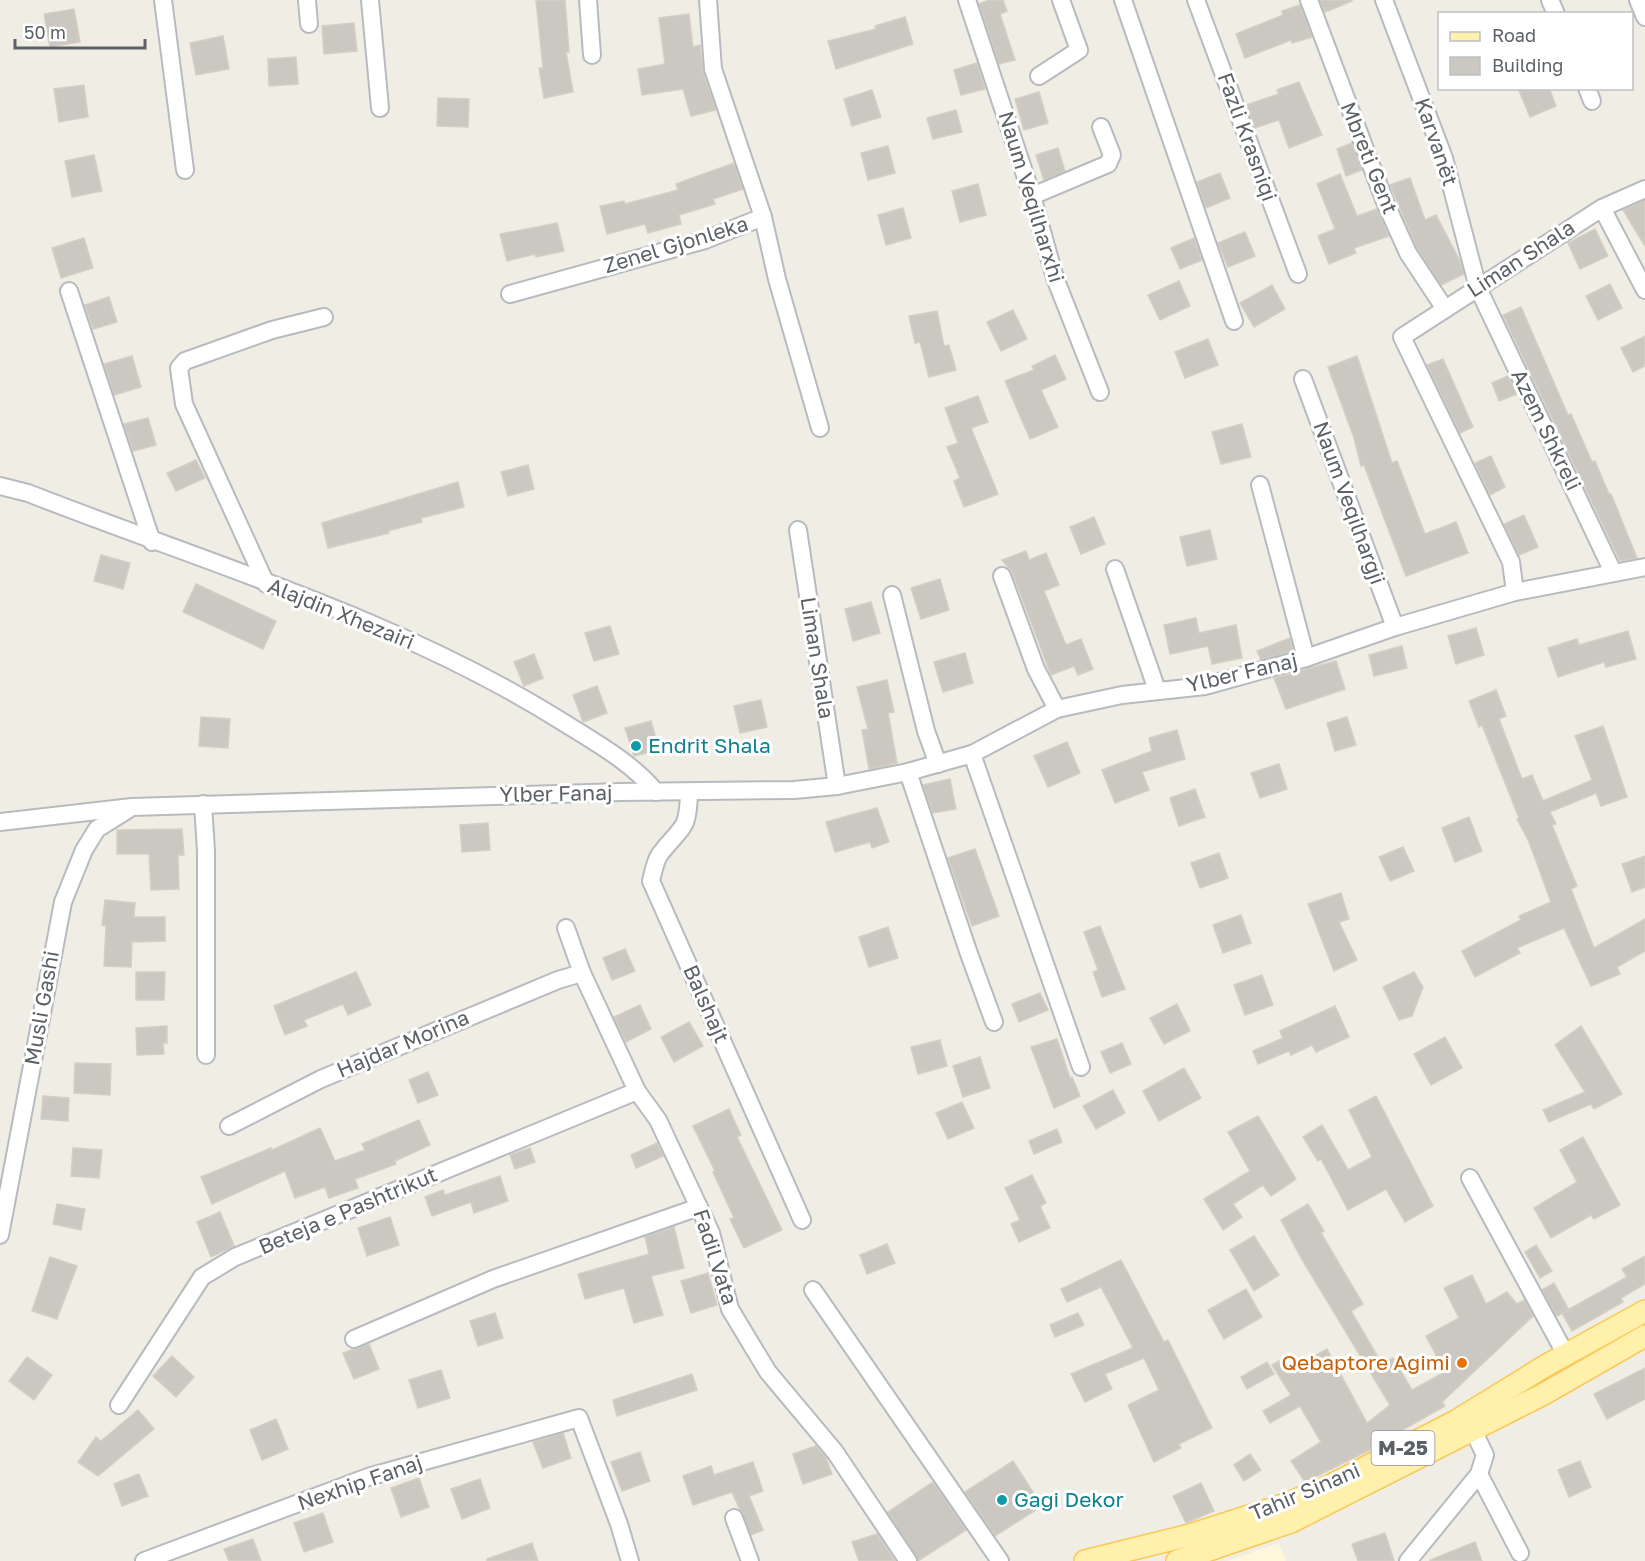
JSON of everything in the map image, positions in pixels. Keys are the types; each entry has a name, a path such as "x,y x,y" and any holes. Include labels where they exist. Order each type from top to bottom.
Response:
{"main road":[{"name":"Tahir Sinani","path":"1085,1561 1218,1527 1330,1485 1456,1421 1486,1401 1645,1311"},
{"name":"Tahir Sinani","path":"1177,1561 1291,1522 1473,1430 1645,1336"}],"street":[{"path":"164,0 185,170"},
{"path":"307,0 309,24"},
{"path":"370,0 380,108"},
{"path":"588,0 592,55"},
{"name":"Zenel Gjonleka","path":"510,294 705,240 763,217 713,69 708,0"},
{"name":"Naum Veqilharxhi","path":"967,0 1032,196 1055,278 1100,392"},
{"path":"1039,76 1079,50 1061,0"},
{"path":"1123,0 1234,321"},
{"name":"Fazli Krasniqi","path":"1196,0 1298,274"},
{"name":"Mbreti Gent","path":"1309,0 1394,222 1408,253 1445,309"},
{"name":"Karvanët","path":"1384,0 1444,158 1478,288"},
{"path":"1638,0 1645,17"},
{"path":"1032,196 1108,164 1112,155 1101,127"},
{"name":"Liman Shala","path":"1515,592 1511,562 1402,337 1602,208 1645,189"},
{"path":"1602,208 1645,290"},
{"path":"763,217 777,279 820,428"},
{"name":"Azem Shkreli","path":"1478,288 1613,572"},
{"path":"69,291 152,542"},
{"path":"266,584 184,404 179,368 185,361 272,330 324,317"},
{"name":"Naum Veqilhargji","path":"1303,380 1395,627"},
{"path":"1260,485 1306,658"},
{"name":"Alajdin Xhezairi","path":"0,486 28,493 152,542 354,616 446,658 539,706 636,770 656,792"},
{"name":"Liman Shala","path":"798,530 837,786"},
{"name":"Ylber Fanaj","path":"0,822 132,807 837,786 908,772 972,754 1057,709 1156,690 1206,686 1306,658 1395,627 1515,592 1645,567"},
{"path":"1115,569 1156,690"},
{"path":"1002,576 1036,669 1057,709"},
{"path":"892,595 926,731 938,764"},
{"path":"972,754 1081,1067"},
{"path":"908,772 994,1022"},
{"name":"Balshajt","path":"689,792 689,817 679,835 658,855 651,881 802,1220"},
{"path":"203,804 206,851 206,1055"},
{"name":"Musli Gashi","path":"0,1235 63,903 84,850 97,829 132,807"},
{"name":"Fadil Vata","path":"566,928 582,973 637,1091 658,1120 711,1233 730,1309 768,1372 835,1452 908,1561"},
{"name":"Hajdar Morina","path":"229,1126 321,1079 558,980 582,973"},
{"name":"Beteja e Pashtrikut","path":"119,1405 202,1277 235,1257 637,1091"},
{"path":"1470,1178 1566,1355"},
{"path":"354,1339 493,1279 699,1207"},
{"path":"813,1290 1000,1561"},
{"name":"Nexhip Fanaj","path":"144,1561 368,1477 579,1418 630,1561"},
{"path":"1408,1561 1479,1474 1485,1455 1473,1430"},
{"path":"1479,1474 1520,1552"},
{"path":"734,1518 750,1561"}],"shaded area":[{"path":"1279,1543 1286,1561 1227,1561"}],"building":[{"path":"536,0 565,0 569,52 566,52 573,92 544,98 539,68 543,68"},
{"path":"989,0 1003,0 1007,11 1000,14 1015,60 999,64 979,4"},
{"path":"1320,0 1352,0 1352,1 1325,12"},
{"path":"1300,5 1312,37 1292,43 1291,40 1245,58 1236,34 1283,15 1282,11"},
{"path":"74,9 80,42 50,47 44,14"},
{"path":"689,14 693,47 700,45 703,72 716,110 691,116 683,89 642,95 638,69 665,64 659,18"},
{"path":"905,17 913,44 836,69 828,41 876,29 875,26"},
{"path":"354,23 357,51 324,54 322,26"},
{"path":"223,36 229,69 196,75 190,43"},
{"path":"296,57 298,84 269,86 268,59"},
{"path":"977,63 985,89 961,95 954,70"},
{"path":"1299,82 1322,135 1289,148 1279,120 1255,128 1246,105 1279,94 1277,90"},
{"path":"84,85 88,117 59,122 54,89"},
{"path":"872,90 881,117 852,126 844,99"},
{"path":"1519,90 1550,90 1556,106 1530,117"},
{"path":"1039,92 1048,123 1024,130 1015,99"},
{"path":"438,98 469,99 468,127 437,126"},
{"path":"956,110 962,132 933,139 927,118"},
{"path":"1352,143 1362,170 1346,176 1337,149"},
{"path":"888,146 895,173 868,180 861,153"},
{"path":"1058,148 1065,171 1044,180 1036,155"},
{"path":"94,155 102,191 72,197 65,161"},
{"path":"734,163 743,189 713,199 715,204 679,215 681,224 648,233 645,224 607,234 600,206 624,201 625,204 678,190 676,184"},
{"path":"1220,173 1230,198 1206,208 1197,182"},
{"path":"1340,174 1357,216 1377,209 1389,236 1354,248 1356,253 1329,264 1318,236 1335,229 1317,184"},
{"path":"1410,178 1425,220 1436,215 1460,261 1464,274 1441,285 1417,248 1390,185"},
{"path":"978,184 986,215 960,222 952,191"},
{"path":"1645,200 1645,246 1623,210"},
{"path":"903,208 911,238 886,245 878,215"},
{"path":"557,223 564,251 536,257 535,254 507,261 500,234"},
{"path":"1595,229 1608,256 1580,269 1568,243"},
{"path":"1245,232 1255,256 1228,267 1218,243"},
{"path":"84,238 93,268 61,278 52,248"},
{"path":"1194,238 1202,260 1180,269 1171,248"},
{"path":"1179,281 1190,306 1160,320 1148,295"},
{"path":"1610,284 1622,308 1598,320 1586,296"},
{"path":"1272,285 1285,309 1254,327 1240,303"},
{"path":"109,297 117,322 93,329 85,305"},
{"path":"1521,307 1568,415 1571,414 1592,462 1595,461 1611,494 1637,558 1620,561 1503,315"},
{"path":"1013,310 1027,339 1001,351 987,322"},
{"path":"937,311 944,346 949,345 956,370 929,377 920,342 915,343 909,316"},
{"path":"1645,336 1645,366 1633,372 1621,348"},
{"path":"1208,339 1218,365 1185,378 1175,352"},
{"path":"1055,355 1066,379 1041,390 1058,427 1030,439 1005,381 1034,370 1032,366"},
{"path":"132,356 141,387 114,395 104,364"},
{"path":"1357,356 1392,463 1397,461 1425,534 1456,522 1468,553 1406,576 1364,465 1361,466 1354,438 1328,367"},
{"path":"1443,359 1473,427 1460,433 1427,365"},
{"path":"1508,376 1517,394 1499,401 1492,383"},
{"path":"978,396 988,422 971,428 998,494 964,507 954,481 960,478 947,447 958,443 945,408"},
{"path":"148,418 156,445 133,451 124,424"},
{"path":"1242,424 1251,457 1221,464 1212,432"},
{"path":"1491,456 1505,487 1490,495 1475,463"},
{"path":"196,460 205,478 176,491 167,473"},
{"path":"528,465 534,489 508,496 501,472"},
{"path":"458,482 464,507 421,518 422,522 388,531 389,533 328,548 322,523"},
{"path":"1524,515 1538,547 1519,555 1504,524"},
{"path":"1094,517 1105,544 1081,554 1070,527"},
{"path":"1210,530 1217,559 1187,566 1180,537"},
{"path":"1026,551 1029,560 1046,553 1059,585 1044,591 1066,645 1081,639 1093,669 1078,675 1074,666 1051,675 1012,572 1002,560"},
{"path":"101,555 130,563 123,589 94,581"},
{"path":"940,579 949,610 921,619 911,588"},
{"path":"196,584 276,621 263,649 183,612"},
{"path":"871,602 880,633 853,641 845,609"},
{"path":"1196,618 1199,633 1236,625 1242,658 1212,664 1208,646 1170,654 1164,625"},
{"path":"610,626 619,654 594,661 585,633"},
{"path":"1476,628 1484,655 1456,664 1448,636"},
{"path":"1628,631 1636,659 1606,667 1604,662 1558,677 1548,648 1577,639 1579,645"},
{"path":"1290,638 1293,651 1261,660 1257,651"},
{"path":"1402,646 1407,668 1374,676 1369,655"},
{"path":"965,653 973,683 943,692 934,662"},
{"path":"534,654 543,678 524,686 514,662"},
{"path":"1336,661 1345,689 1286,709 1274,678"},
{"path":"887,680 894,712 888,713 897,763 869,769 862,730 868,729 857,687"},
{"path":"597,686 607,713 583,722 573,695"},
{"path":"1496,690 1506,716 1499,719 1522,779 1532,775 1543,801 1592,780 1575,736 1603,726 1627,797 1601,806 1596,793 1550,812 1556,824 1552,825 1577,886 1571,889 1594,948 1645,919 1645,951 1617,967 1620,974 1591,986 1564,928 1517,948 1520,953 1475,977 1462,951 1521,920 1519,916 1551,902 1482,725 1479,727 1469,701"},
{"path":"761,700 767,727 740,733 734,706"},
{"path":"201,717 230,719 228,748 199,746"},
{"path":"1347,717 1356,745 1335,751 1327,723"},
{"path":"651,721 659,750 634,756 625,728"},
{"path":"1177,730 1185,759 1142,772 1149,790 1115,803 1102,770 1152,751 1149,738"},
{"path":"1067,742 1080,773 1048,787 1034,756"},
{"path":"1279,764 1287,789 1260,798 1251,773"},
{"path":"950,779 956,809 933,813 923,785"},
{"path":"1195,789 1205,817 1179,826 1170,798"},
{"path":"877,808 889,842 872,848 870,842 835,852 826,822"},
{"path":"1469,817 1482,851 1455,862 1442,828"},
{"path":"488,823 490,850 462,852 460,825"},
{"path":"182,829 184,855 178,855 179,889 151,890 149,854 117,854 117,830"},
{"path":"1403,847 1414,871 1390,881 1379,857"},
{"path":"975,849 999,916 972,926 948,858"},
{"path":"1219,853 1228,878 1200,888 1191,863"},
{"path":"1645,856 1645,887 1632,892 1622,864"},
{"path":"1341,893 1349,919 1339,922 1357,960 1334,971 1308,904"},
{"path":"105,900 135,903 134,917 165,917 165,941 132,942 131,967 104,966 106,926 102,925"},
{"path":"1241,915 1251,943 1223,953 1213,925"},
{"path":"1100,926 1125,989 1102,997 1093,972 1098,970 1084,932"},
{"path":"888,927 898,958 869,967 859,937"},
{"path":"625,949 635,971 612,980 603,958"},
{"path":"136,972 165,972 164,1000 136,1000"},
{"path":"356,972 371,1005 348,1015 343,1004 304,1020 307,1026 285,1035 274,1006"},
{"path":"1414,972 1423,987 1412,1016 1399,1020 1383,987"},
{"path":"1262,975 1273,1005 1245,1015 1234,985"},
{"path":"1040,993 1048,1010 1019,1022 1012,1004"},
{"path":"1177,1004 1190,1031 1164,1044 1150,1018"},
{"path":"640,1005 651,1029 626,1042 614,1017"},
{"path":"1335,1006 1349,1037 1316,1052 1312,1045 1291,1055 1289,1051 1258,1064 1253,1051 1283,1038 1280,1031"},
{"path":"689,1022 703,1046 674,1062 661,1037"},
{"path":"167,1026 167,1043 163,1043 164,1054 137,1055 136,1028"},
{"path":"1581,1026 1622,1094 1594,1109 1591,1104 1549,1122 1543,1110 1585,1092 1555,1045"},
{"path":"1445,1037 1462,1068 1431,1085 1414,1054"},
{"path":"1057,1039 1070,1078 1072,1077 1080,1096 1054,1108 1031,1047"},
{"path":"940,1040 947,1066 918,1074 911,1047"},
{"path":"1122,1043 1131,1064 1110,1073 1101,1052"},
{"path":"980,1057 990,1088 963,1097 953,1066"},
{"path":"75,1063 111,1064 110,1095 74,1093"},
{"path":"1184,1068 1201,1098 1159,1121 1143,1091"},
{"path":"428,1072 438,1095 418,1103 409,1080"},
{"path":"1113,1090 1125,1113 1096,1129 1083,1106"},
{"path":"43,1096 69,1098 68,1121 41,1119"},
{"path":"1376,1096 1433,1206 1405,1222 1386,1189 1348,1210 1321,1159 1318,1161 1303,1137 1322,1125 1348,1170 1372,1157 1349,1110"},
{"path":"962,1102 974,1128 948,1139 936,1113"},
{"path":"729,1109 741,1135 737,1137 782,1230 744,1248 730,1219 734,1218 713,1172 715,1171 693,1126"},
{"path":"1258,1116 1296,1179 1271,1196 1263,1185 1233,1204 1242,1217 1223,1230 1204,1199 1250,1171 1228,1132"},
{"path":"419,1120 430,1145 395,1161 396,1164 355,1179 358,1188 329,1198 325,1187 295,1198 285,1171 212,1204 201,1177 271,1148 272,1150 320,1128 335,1161 365,1150 362,1144"},
{"path":"1057,1129 1062,1142 1034,1154 1029,1141"},
{"path":"1583,1137 1620,1205 1594,1219 1591,1215 1551,1238 1534,1208 1577,1182 1560,1150"},
{"path":"657,1143 663,1156 636,1168 631,1155"},
{"path":"73,1148 102,1150 99,1178 71,1176"},
{"path":"530,1148 535,1162 515,1169 510,1155"},
{"path":"1032,1175 1046,1203 1040,1206 1050,1228 1019,1242 1011,1224 1020,1220 1005,1188"},
{"path":"500,1176 508,1201 474,1213 471,1202 432,1216 425,1197 443,1190 445,1195"},
{"path":"57,1204 85,1209 81,1230 53,1224"},
{"path":"1308,1204 1324,1231 1321,1233 1363,1304 1351,1311 1382,1364 1393,1358 1412,1390 1445,1372 1426,1336 1459,1318 1444,1288 1472,1275 1486,1304 1507,1292 1517,1304 1524,1300 1533,1316 1442,1402 1445,1406 1392,1436 1394,1438 1305,1482 1291,1461 1321,1442 1300,1406 1270,1423 1263,1411 1291,1395 1272,1365 1284,1358 1291,1369 1327,1349 1367,1423 1390,1405 1301,1258 1281,1220"},
{"path":"220,1212 234,1246 211,1257 197,1222"},
{"path":"390,1217 399,1245 367,1256 358,1228"},
{"path":"674,1227 684,1268 651,1276 663,1315 634,1323 624,1288 585,1299 578,1274 649,1254 645,1237"},
{"path":"1254,1236 1279,1275 1254,1291 1230,1250"},
{"path":"887,1244 895,1263 867,1274 860,1255"},
{"path":"1536,1245 1552,1271 1540,1278 1525,1252"},
{"path":"1645,1256 1645,1284 1621,1298 1623,1302 1572,1331 1562,1313 1627,1277 1622,1269"},
{"path":"50,1257 77,1266 57,1319 32,1311"},
{"path":"1121,1260 1164,1342 1168,1340 1212,1428 1179,1444 1181,1448 1154,1462 1128,1405 1159,1390 1144,1358 1105,1374 1112,1389 1085,1402 1071,1374 1133,1348 1101,1287 1067,1302 1061,1289"},
{"path":"708,1273 717,1305 691,1313 681,1281"},
{"path":"1554,1283 1569,1310 1557,1316 1542,1290"},
{"path":"1246,1289 1262,1317 1224,1339 1208,1310"},
{"path":"495,1313 503,1338 478,1346 470,1321"},
{"path":"1078,1313 1084,1325 1055,1337 1050,1325"},
{"path":"369,1344 379,1369 354,1379 343,1353"},
{"path":"172,1356 194,1377 176,1397 153,1376"},
{"path":"27,1357 52,1375 34,1400 9,1381"},
{"path":"1267,1362 1274,1374 1247,1389 1241,1377"},
{"path":"1645,1368 1645,1399 1607,1419 1594,1394"},
{"path":"441,1370 450,1398 418,1408 409,1380"},
{"path":"692,1374 697,1390 617,1416 613,1400"},
{"path":"138,1410 154,1429 98,1476 78,1462 96,1437 101,1441"},
{"path":"276,1419 288,1449 262,1460 250,1430"},
{"path":"563,1433 571,1458 543,1468 533,1442"},
{"path":"816,1446 826,1458 832,1474 803,1484 793,1454"},
{"path":"640,1452 650,1481 622,1491 611,1462"},
{"path":"1250,1454 1261,1470 1244,1481 1234,1465"},
{"name":"Gagi Dekor","path":"1013,1461 1042,1506 995,1536 965,1492"},
{"path":"1580,1461 1591,1487 1569,1497 1558,1470"},
{"path":"753,1462 763,1491 749,1496 763,1530 751,1535 732,1492 693,1505 683,1476 711,1466 714,1475"},
{"path":"139,1474 148,1496 122,1506 114,1484"},
{"path":"419,1478 429,1507 401,1517 391,1488"},
{"path":"480,1479 490,1508 462,1519 451,1489"},
{"path":"933,1482 966,1530 918,1561 888,1512"},
{"path":"1201,1483 1214,1511 1186,1523 1173,1496"},
{"path":"323,1513 333,1542 304,1552 294,1523"},
{"path":"1385,1533 1394,1561 1358,1561 1352,1544"},
{"path":"877,1534 895,1561 859,1561 852,1542"},
{"path":"253,1539 261,1561 229,1561 224,1549"},
{"path":"1475,1542 1482,1561 1430,1561 1430,1560"},
{"path":"532,1543 538,1561 487,1561 487,1559"}],"place":[{"name":"Endrit Shala","path":"636,746"},
{"name":"Qebaptore Agimi","path":"1462,1363"},
{"name":"Gagi Dekor","path":"1002,1500"}]}
